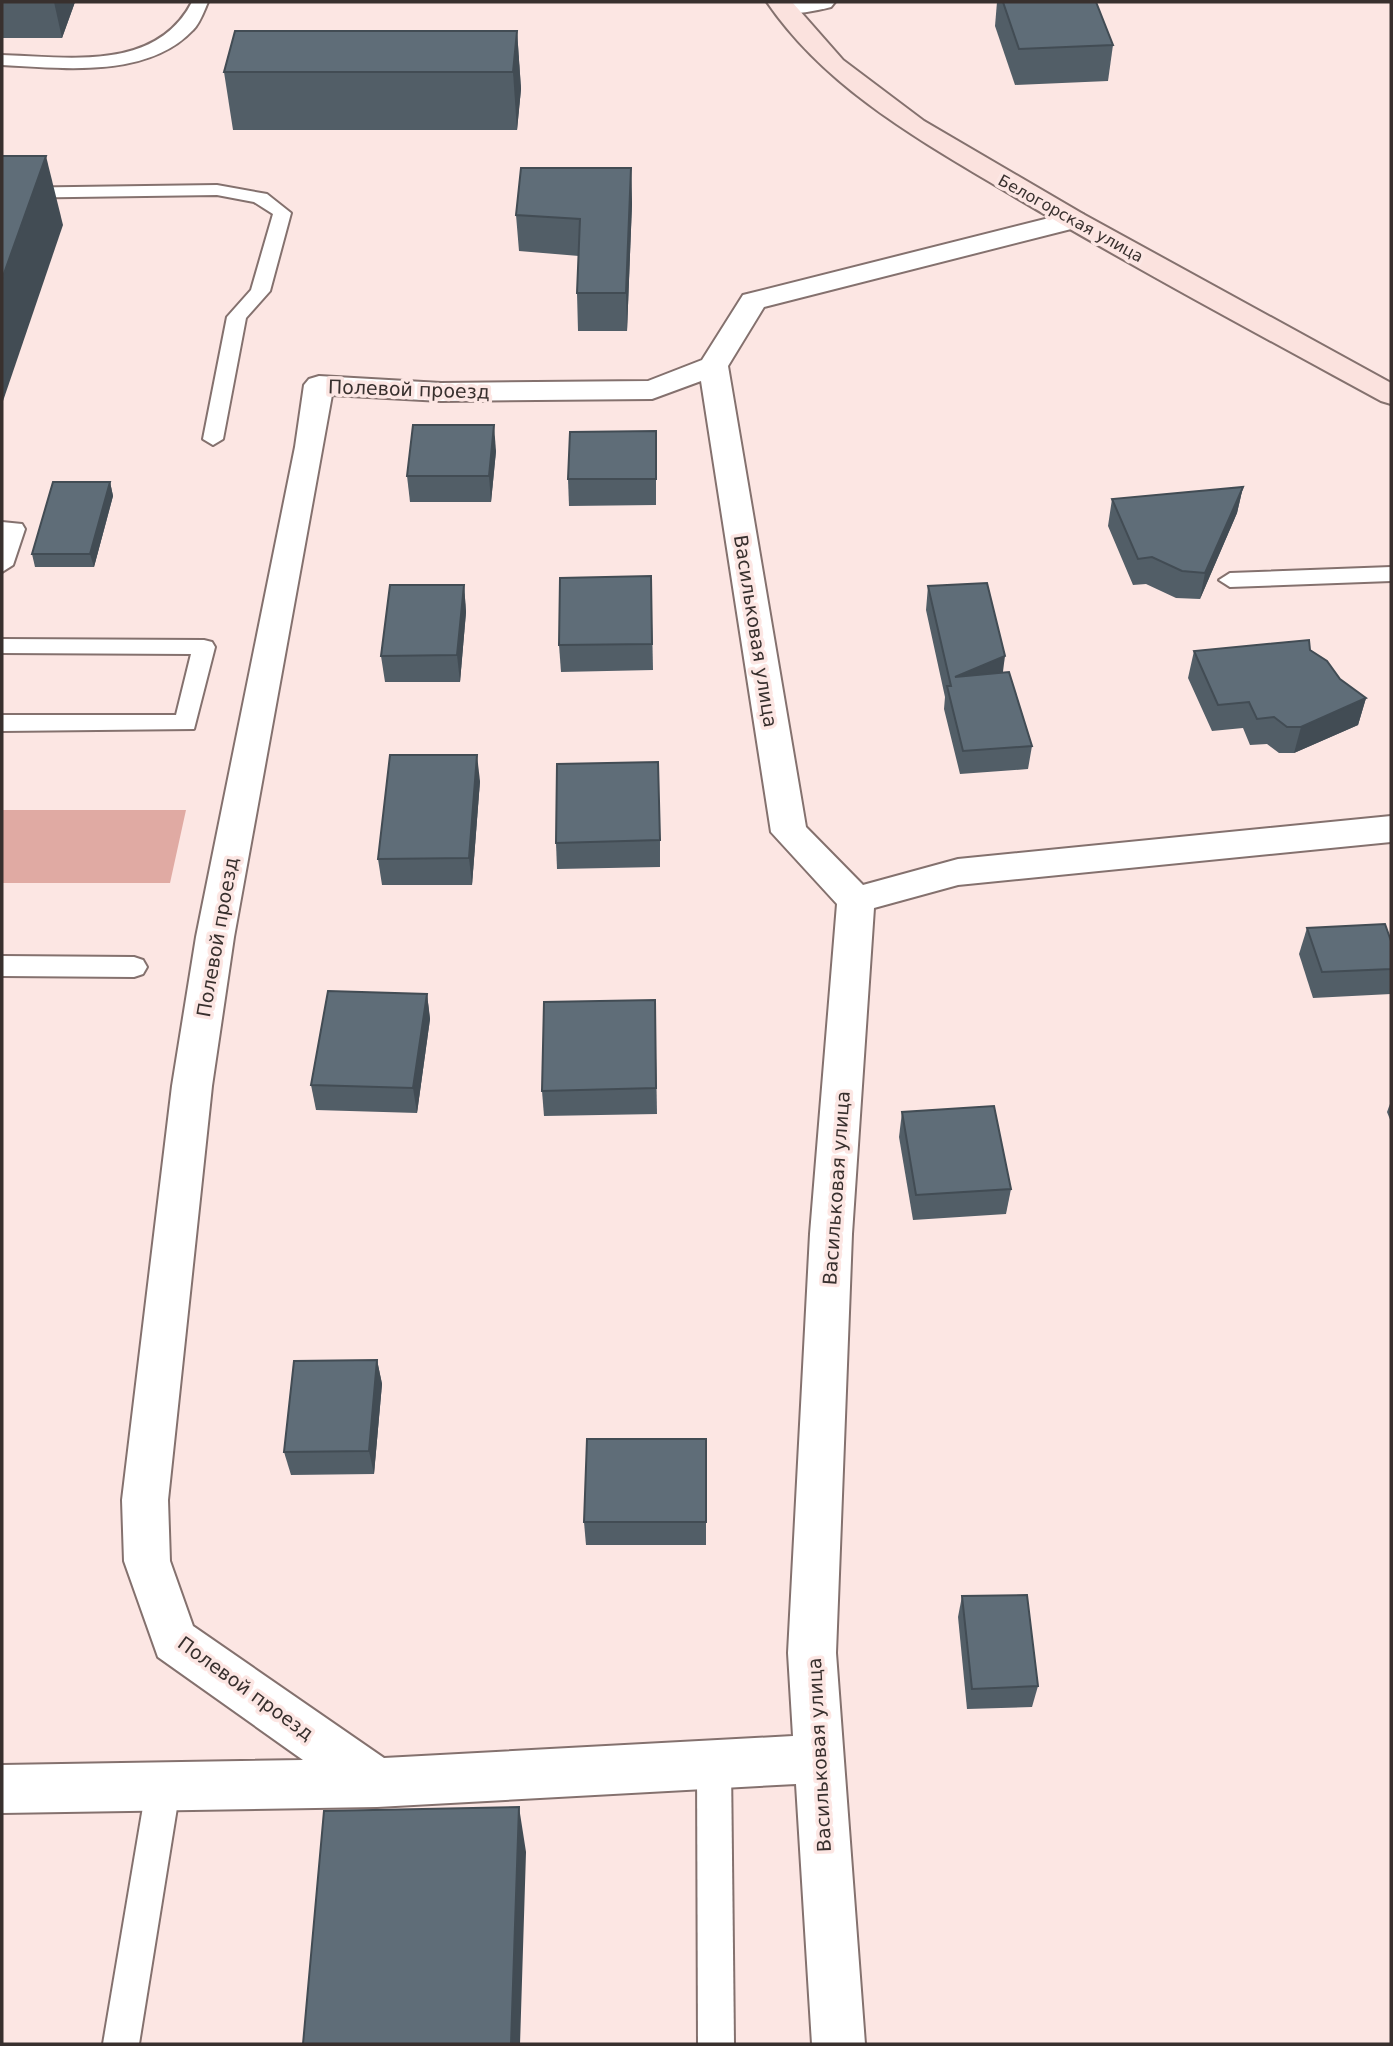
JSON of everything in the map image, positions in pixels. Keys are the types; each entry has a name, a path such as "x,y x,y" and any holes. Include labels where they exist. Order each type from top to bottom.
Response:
{"street":[{"path":"781,4 824,2"},
{"name":"Белогорская улица","path":"781,4 834,65 915,126 1073,220 1391,395"},
{"path":"713,366 753,301 1073,220"},
{"name":"Васильковая улица","path":"713,366 789,832 856,900 831,1234 813,1639 818,1759 839,2044"},
{"name":"Полевой проезд","path":"377,1783 176,1641 147,1561 146,1549 145,1500 194,1073 215,937 310,447 319,384 441,392 652,390 713,366"},
{"path":"856,900 958,872 1391,829"},
{"path":"2,1789 377,1783 818,1759"}],"lane":[{"path":"2,60 113,62 138,55 183,33 195,19 201,2"},
{"path":"2,192 217,190 253,195 273,202 282,213 260,291 237,317 213,439"},
{"path":"2,529 14,529 2,565"},
{"path":"1230,580 1391,574"},
{"path":"2,646 204,647 186,723 2,723"},
{"path":"2,966 134,967"},
{"path":"714,1764 716,2044"},
{"path":"121,2044 163,1788"}],"shaded area":[{"path":"2,810 186,810 170,883 2,883"}],"building":[{"path":"1003,2 1096,2 1113,45 1019,49"},
{"path":"235,31 517,31 513,72 224,72"},
{"path":"2,156 46,156 2,279"},
{"path":"521,168 631,168 626,293 577,293 580,219 516,215"},
{"path":"413,425 494,425 489,476 407,476"},
{"path":"656,431 656,479 568,479 570,432"},
{"path":"53,482 110,482 90,554 32,554"},
{"path":"1243,487 1205,573 1182,571 1152,557 1138,559 1112,499"},
{"path":"651,576 652,644 559,645 560,578"},
{"path":"987,583 1005,656 955,677 1009,672 1032,746 963,751 947,686 951,686 928,586"},
{"path":"390,585 464,585 457,655 381,656"},
{"path":"1309,640 1310,650 1327,661 1340,679 1366,698 1301,727 1287,727 1274,717 1257,719 1249,702 1218,705 1194,651"},
{"path":"390,755 477,755 469,858 378,859"},
{"path":"658,762 660,840 556,843 557,764"},
{"path":"1385,924 1391,941 1391,969 1322,972 1307,928"},
{"path":"328,991 427,994 413,1088 311,1085"},
{"path":"655,1000 656,1088 542,1091 544,1002"},
{"path":"994,1106 1011,1189 916,1195 902,1112"},
{"path":"377,1360 369,1451 284,1452 294,1361"},
{"path":"587,1439 706,1439 706,1522 584,1522"},
{"path":"1027,1595 1038,1686 972,1689 962,1596"},
{"path":"519,1807 511,2044 303,2044 324,1811"}]}
